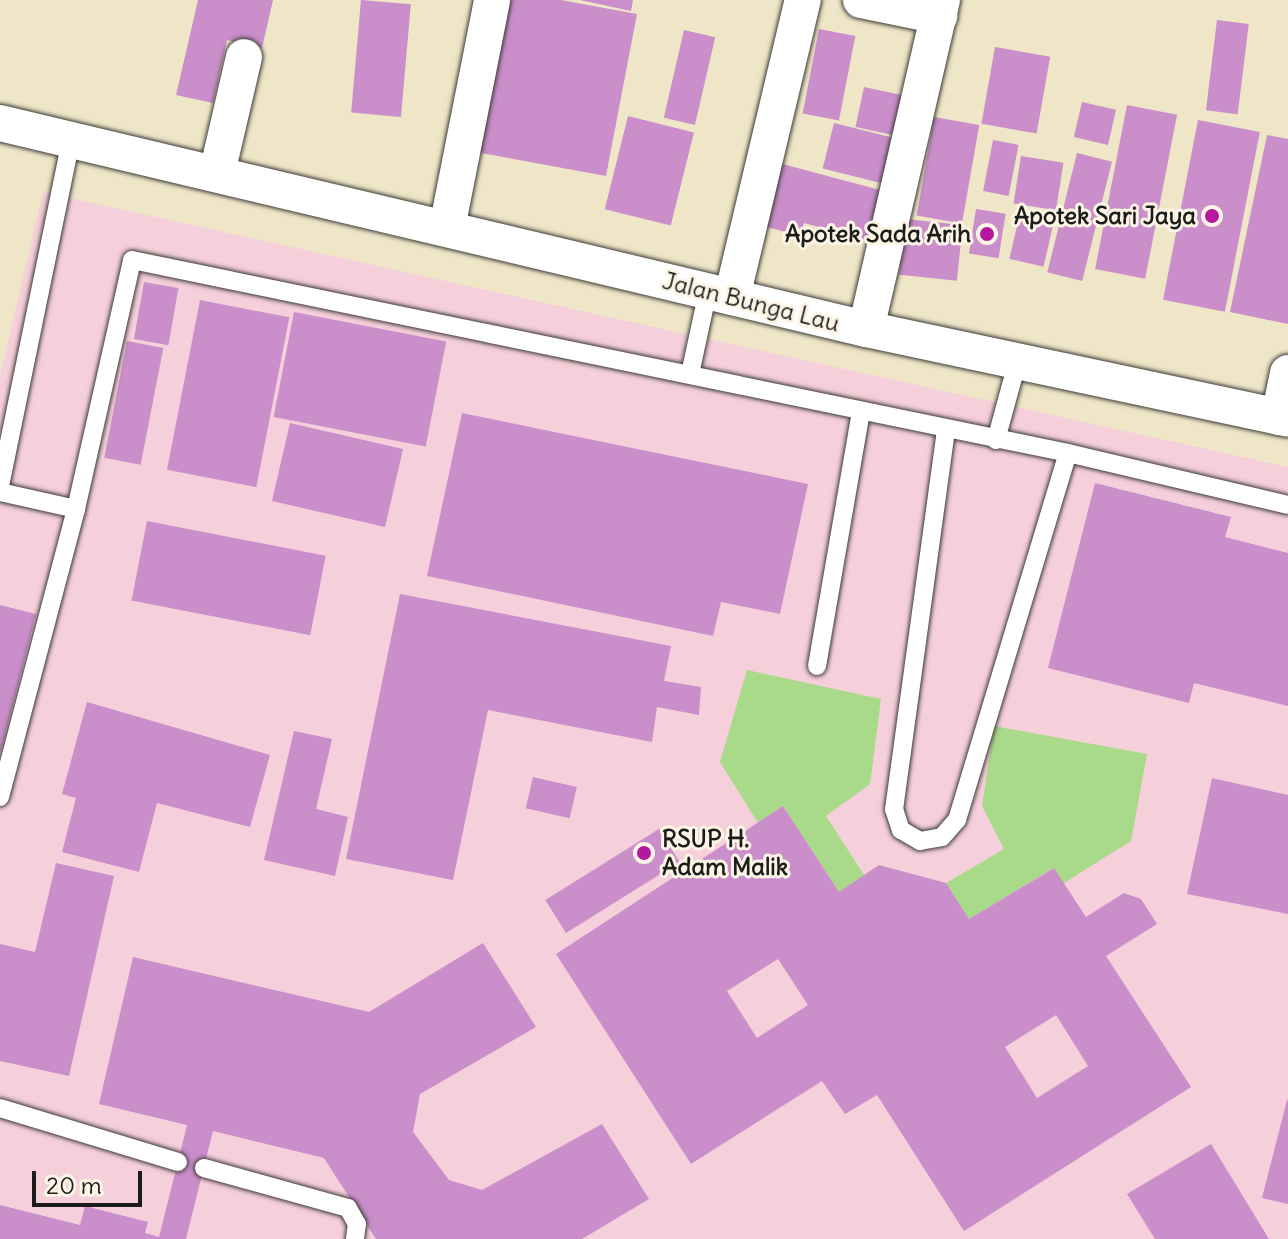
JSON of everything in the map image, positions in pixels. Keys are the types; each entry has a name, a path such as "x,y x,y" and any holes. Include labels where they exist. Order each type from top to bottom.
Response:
{"street":[{"path":"447,228 492,0"},
{"path":"720,294 803,0"},
{"path":"861,0 940,8 866,329"},
{"path":"217,173 244,57"},
{"name":"Jalan Bunga Lau","path":"0,123 866,329 1283,418"},
{"path":"1283,418 1288,373"}],"lane":[{"path":"71,139 0,489 76,509"},
{"path":"0,797 76,509 132,260 1068,453 1288,505"},
{"path":"690,374 720,294"},
{"path":"996,440 1017,363"},
{"path":"817,666 861,411"},
{"path":"946,430 894,809 901,830 920,841 942,837 957,820 1068,453"},
{"path":"0,1108 178,1162"},
{"path":"204,1168 348,1208 357,1224 355,1239"}],"shaded area":[{"name":"RSUP H. Adam Malik","path":"43,192 1288,467 1288,1239 0,1239 0,376"}],"green space":[{"path":"747,670 881,699 870,784 826,816 864,875 839,892 783,806 758,823 720,762"},
{"path":"994,726 1147,754 1131,841 1064,883 1053,868 969,919 946,883 1004,849 982,806"}],"building":[{"path":"198,0 273,0 262,48 227,40 213,103 176,95"},
{"path":"361,0 411,4 401,117 351,113"},
{"path":"499,0 561,0 637,14 606,176 470,151"},
{"path":"580,0 633,0 631,11"},
{"path":"1217,20 1249,24 1238,114 1206,110"},
{"path":"819,29 855,36 839,120 803,113"},
{"path":"684,30 715,37 695,125 664,118"},
{"path":"995,47 1050,57 1037,134 981,124"},
{"path":"864,87 905,96 897,136 855,127"},
{"path":"1082,102 1116,110 1108,145 1074,137"},
{"path":"1127,105 1177,115 1145,279 1095,269"},
{"path":"628,116 694,132 671,226 605,209"},
{"path":"934,117 979,125 962,223 917,215"},
{"name":"Apotek Sari Jaya","path":"1198,120 1260,132 1225,312 1163,300"},
{"path":"834,123 893,138 882,183 823,169"},
{"path":"1267,135 1288,139 1288,324 1230,312"},
{"path":"993,140 1019,145 1009,196 983,191"},
{"path":"1077,153 1112,162 1082,281 1047,272"},
{"path":"1021,156 1063,163 1056,210 1013,203"},
{"path":"775,162 895,194 881,244 804,223 800,236 757,224"},
{"name":"Apotek Sada Arih","path":"976,209 1006,214 999,258 969,253"},
{"path":"1020,213 1054,221 1044,267 1009,259"},
{"path":"905,219 963,225 957,281 899,275"},
{"path":"144,282 178,288 168,345 134,339"},
{"path":"200,300 289,317 256,487 167,470"},
{"path":"294,312 446,342 426,447 274,417"},
{"path":"127,341 163,348 141,465 104,458"},
{"path":"462,413 808,484 780,614 721,602 713,636 427,576"},
{"path":"290,423 403,449 385,527 272,501"},
{"path":"1095,483 1231,517 1225,537 1288,553 1288,706 1194,683 1189,703 1048,668"},
{"path":"147,521 326,556 310,635 132,601"},
{"path":"400,594 671,646 664,681 701,687 699,715 657,707 652,742 488,710 453,880 346,859"},
{"path":"0,605 36,614 1,751 0,751"},
{"path":"87,702 270,755 250,827 157,803 139,872 62,852 76,798 62,794"},
{"path":"294,731 332,739 316,809 348,817 335,876 264,860"},
{"path":"533,777 577,787 570,818 526,808"},
{"path":"1212,778 1288,795 1288,914 1187,894"},
{"path":"783,806 839,892 879,865 946,883 969,919 1054,868 1086,917 1124,893 1141,899 1157,924 1106,956 1191,1087 964,1231 877,1095 845,1114 822,1081 691,1164 556,954","holes":["778,959 808,1005 757,1038 727,991","1056,1015 1088,1066 1037,1098 1005,1047"]},
{"path":"659,829 680,862 566,933 545,900"},
{"path":"56,863 114,876 69,1076 0,1061 0,944 35,952"},
{"path":"483,943 536,1027 420,1094 413,1132 449,1180 482,1190 602,1124 649,1199 582,1239 376,1239 324,1158 213,1131 186,1239 0,1239 0,1205 80,1225 85,1206 148,1222 145,1233 159,1237 187,1125 99,1104 133,957 369,1012"},
{"path":"1288,1100 1288,1204 1262,1198"},
{"path":"1211,1144 1269,1239 1155,1239 1127,1194"}],"place":[{"name":"Apotek Sari Jaya","path":"1212,216"},
{"name":"Apotek Sada Arih","path":"987,234"},
{"name":"RSUP H. Adam Malik","path":"644,853"}]}
